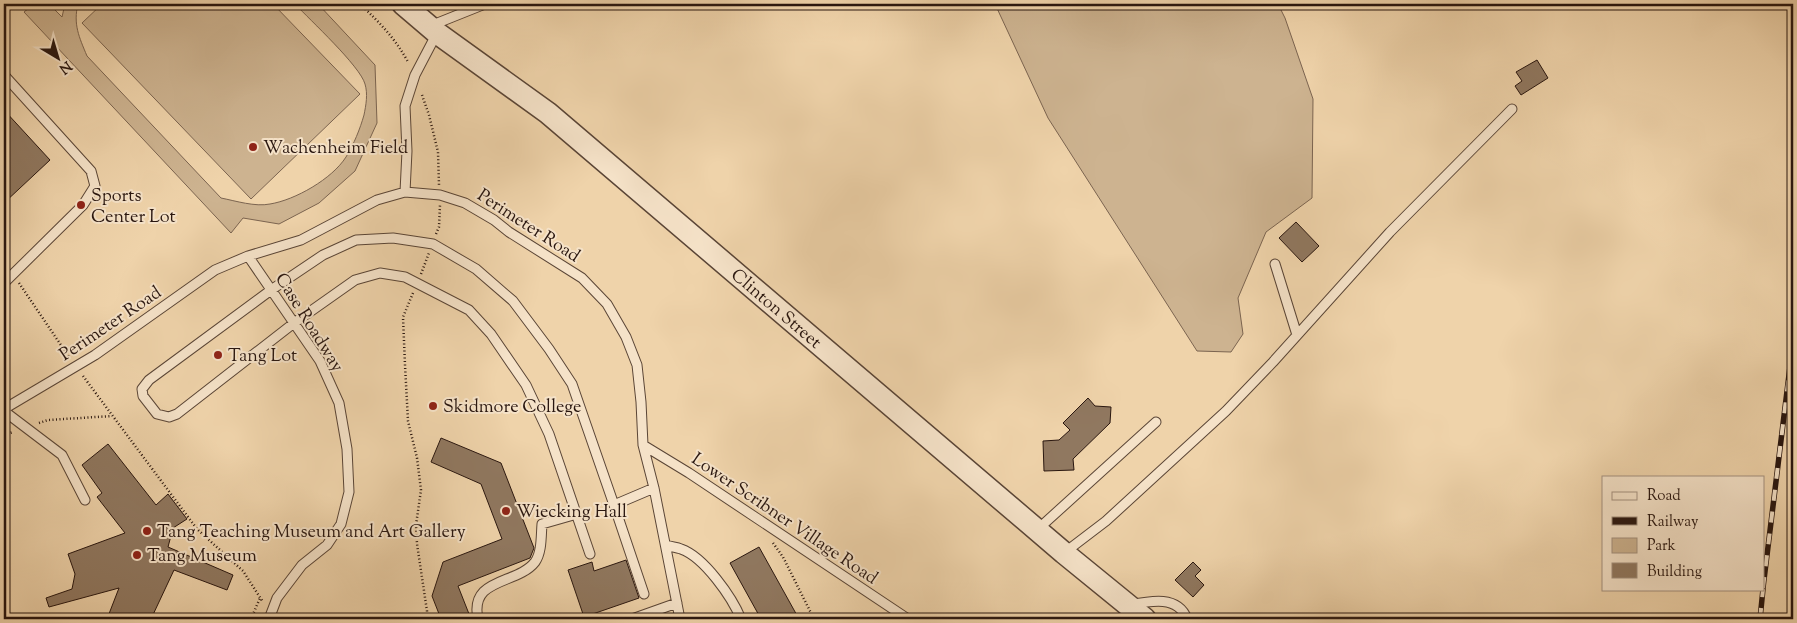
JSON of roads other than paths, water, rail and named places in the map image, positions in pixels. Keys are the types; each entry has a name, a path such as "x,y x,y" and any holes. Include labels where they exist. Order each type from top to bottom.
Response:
{"street":[{"name":"Clinton Street","path":"403,4 433,30 548,113 1064,553 1145,619"}],"lane":[{"path":"405,192 407,150 405,106 415,74 433,30 485,4"},
{"path":"4,76 91,171 95,186 83,205 4,283"},
{"path":"1064,553 1106,521 1206,430 1273,362 1390,232 1512,109"},
{"name":"Perimeter Road","path":"4,410 95,355 215,270 248,256 301,240 377,200 405,192 440,195 465,203 582,278 606,304 626,337 637,365 643,445 654,488 680,619"},
{"path":"590,554 549,434 526,385 491,334 469,310 405,278 380,273 355,280 294,323 177,414 169,417 157,414 142,396 142,389 149,380 271,290 323,256 356,240 393,238 433,244 476,269 513,301 549,349 572,384 644,594"},
{"name":"Case Roadway","path":"248,256 320,361 339,403 347,449 349,492 341,524 327,544 302,566 277,598 270,617"},
{"path":"1275,264 1297,335"},
{"path":"4,410 62,455 86,500"},
{"path":"1037,530 1156,422"},
{"name":"Lower Scribner Village Road","path":"643,445 689,473 904,618"},
{"path":"614,505 654,488"},
{"path":"478,619 476,609 479,597 486,589 529,567 536,561 541,546 542,524 576,514"},
{"path":"666,546 682,549 701,561 720,584 741,619"},
{"path":"1127,605 1151,601 1168,602 1179,607 1187,619"},
{"path":"632,619 678,603"}],"railway":[{"path":"1764,580 1793,342"},
{"path":"1760,619 1763,590"}],"place":[{"name":"Wachenheim Field","path":"253,147"},
{"name":"Sports Center Lot","path":"81,205"},
{"name":"Tang Lot","path":"218,355"},
{"name":"Skidmore College","path":"433,406"},
{"name":"Wiecking Hall","path":"506,511"},
{"name":"Tang Teaching Museum and Art Gallery","path":"147,531"},
{"name":"Tang Museum","path":"137,555"}]}
